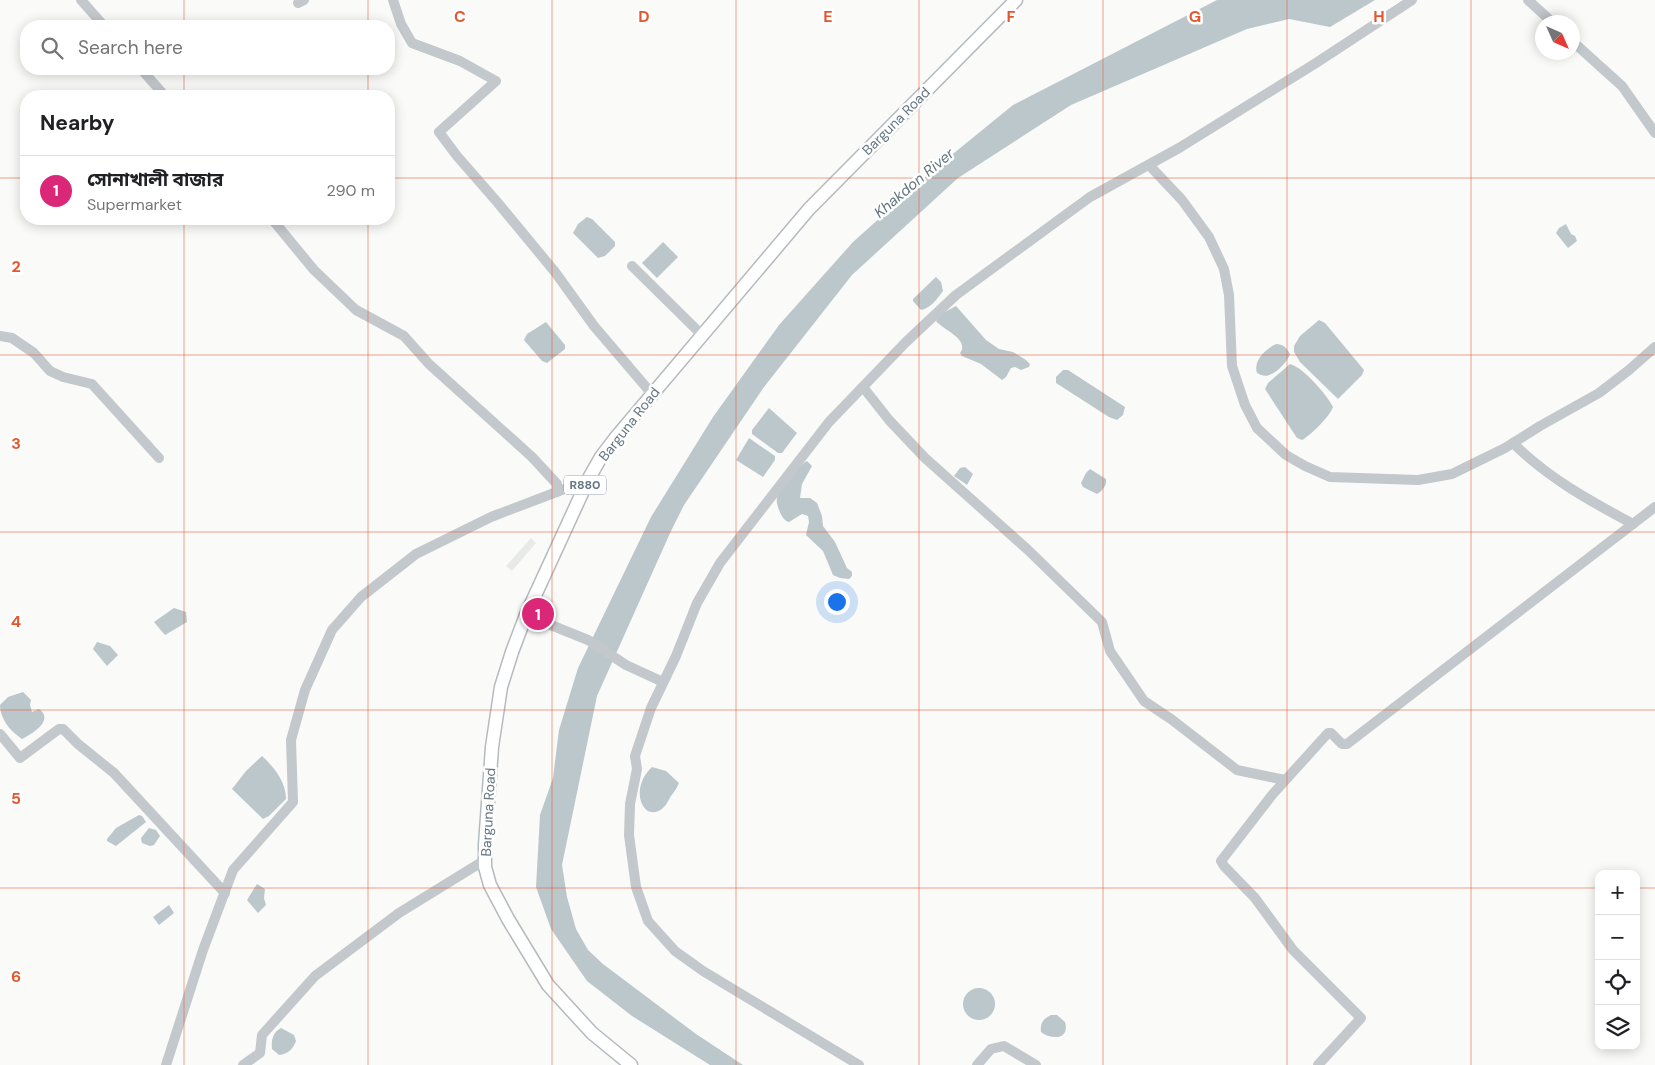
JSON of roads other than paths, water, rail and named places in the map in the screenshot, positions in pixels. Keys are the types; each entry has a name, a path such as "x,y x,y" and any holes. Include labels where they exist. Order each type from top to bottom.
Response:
{"main road":[{"name":"Barguna Road","path":"631,1065 592,1033 548,985 508,919 490,885 485,867 484,845 492,747 501,687 526,615 588,480 617,436 809,209 1016,0"}],"street":[{"path":"81,0 99,20"},
{"path":"393,0 401,24 412,43 460,61 496,80 439,132 555,272 594,326 652,394"},
{"path":"859,1065 703,971 675,950 648,921 636,887 629,835 630,804 637,769 635,756 640,737 697,603 720,563 829,422 906,342 956,295 1090,197 1179,148 1308,68 1412,0"},
{"path":"1528,0 1544,15"},
{"path":"1580,48 1622,86 1655,133"},
{"path":"146,75 160,90"},
{"path":"1149,165 1182,200 1209,237 1224,269 1229,295 1232,366 1245,405 1257,428 1286,455 1330,477 1418,480 1452,474 1513,443 1599,393 1655,347"},
{"path":"277,225 314,270 356,310 404,336 428,364 532,457 556,484 557,492"},
{"path":"632,266 702,335"},
{"path":"0,336 12,338 34,353 50,371 63,377 92,384 159,458"},
{"path":"863,387 889,420 925,458 1027,549 1102,622 1110,651 1144,701 1171,719 1237,770 1285,780"},
{"path":"1513,443 1530,460 1561,484 1633,524"},
{"path":"166,1065 203,950 233,870 293,802 291,740 305,690 332,630 362,597 416,554 491,517 588,480"},
{"path":"1318,1065 1361,1018 1294,950 1254,898 1221,864 1232,847 1285,780 1328,733 1342,744 1348,744 1655,507"},
{"path":"526,615 588,640 626,665 663,682"},
{"path":"0,734 20,758 59,728 63,729 78,744 114,773 224,893"},
{"path":"243,1065 259,1060 262,1035 315,976 399,914 485,860"},
{"path":"977,1065 991,1049 1004,1046 1036,1065"}],"place":[{"name":"সোনাখালী বাজার","path":"538,614"}],"water label":[{"name":"Khakdon River","path":"914,183"}]}
